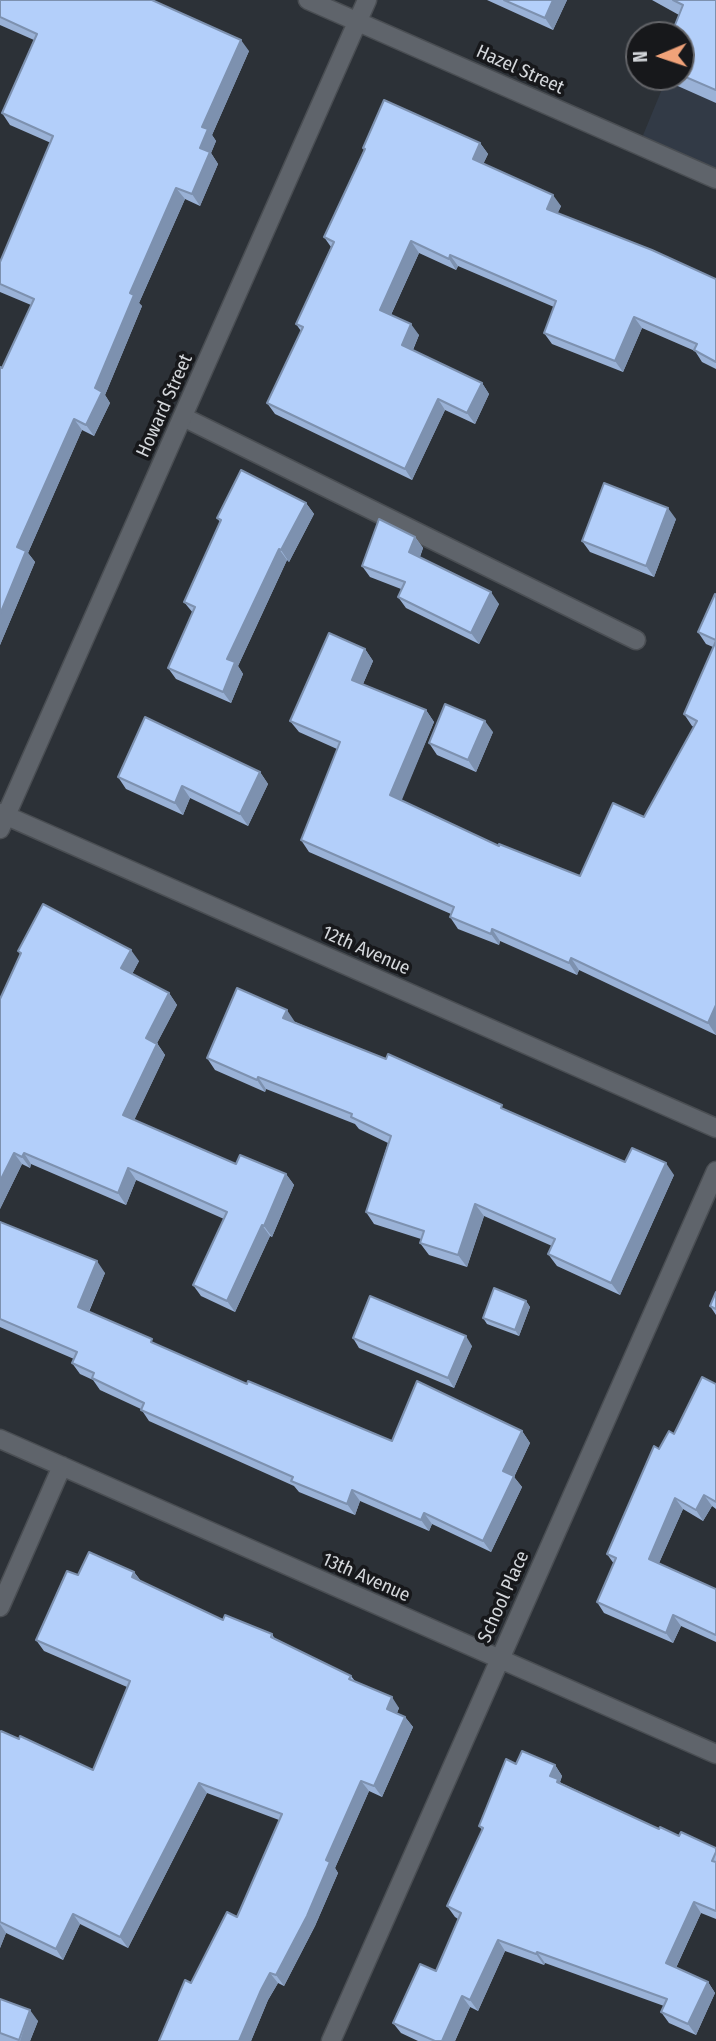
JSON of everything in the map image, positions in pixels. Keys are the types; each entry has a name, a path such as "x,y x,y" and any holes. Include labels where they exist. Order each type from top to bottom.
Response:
{"street":[{"name":"Hazel Street","path":"308,0 716,178"},
{"name":"Howard Street","path":"2,819 367,0"},
{"path":"183,417 636,640"},
{"name":"12th Avenue","path":"2,819 716,1128"},
{"name":"School Place","path":"331,2041 716,1171"},
{"name":"13th Avenue","path":"0,1439 716,1754"},
{"path":"0,1607 62,1466"}],"shaded area":[{"path":"716,0 716,179 639,145 661,91 695,91 695,46"}],"building":[{"path":"0,0 152,0 241,40 202,127 208,129 200,148 210,152 192,194 176,188 130,293 134,295 95,388 102,392 86,425 74,419 17,547 26,551 0,614 0,367 2,368 34,299 0,284 0,262 53,136 2,113 37,34 0,17"},
{"path":"504,0 553,0 545,18"},
{"path":"673,0 716,0 716,90 695,81 695,21 677,21 683,5"},
{"path":"384,100 480,143 473,159 553,195 547,209 652,250 716,279 716,362 694,350 697,344 634,317 615,361 544,333 556,301 450,255 449,259 411,241 380,310 411,324 402,345 482,383 467,413 438,399 405,469 267,403 303,327 296,324 334,242 324,237 365,149 363,148"},
{"path":"241,470 306,503 281,550 279,549 227,659 235,662 223,692 168,668 195,607 184,602 221,520 217,518"},
{"path":"604,483 668,508 646,566 582,541"},
{"path":"379,519 415,537 409,552 491,592 471,633 398,597 405,582 362,566"},
{"path":"716,595 716,640 698,632"},
{"path":"329,633 365,649 352,680 426,710 390,795 499,846 580,876 613,803 644,817 697,721 684,714 716,641 716,1005 708,1023 571,958 569,963 492,929 491,934 450,917 454,907 301,840 340,742 290,721"},
{"path":"445,704 485,721 468,760 429,743"},
{"path":"145,717 260,772 240,814 182,786 175,803 118,777"},
{"path":"43,904 131,950 121,968 169,993 146,1038 157,1044 123,1115 236,1164 240,1155 286,1174 227,1301 193,1285 227,1212 128,1168 118,1193 24,1153 22,1157 14,1153 0,1181 0,999 21,953 18,951"},
{"path":"237,988 287,1010 283,1018 386,1059 388,1054 502,1105 501,1108 625,1162 632,1148 666,1163 611,1283 548,1254 555,1239 475,1204 458,1255 420,1243 424,1231 366,1212 391,1136 351,1117 352,1114 258,1077 257,1080 207,1058"},
{"path":"0,1222 97,1261 78,1307 247,1384 248,1381 392,1441 417,1381 522,1431 503,1471 514,1476 483,1541 424,1513 421,1520 352,1490 347,1504 291,1481 293,1477 141,1410 144,1403 92,1378 94,1373 72,1363 77,1352 0,1319"},
{"path":"494,1288 526,1301 515,1330 483,1318"},
{"path":"716,1292 716,1309 710,1306"},
{"path":"370,1296 466,1336 448,1378 353,1338"},
{"path":"702,1377 716,1384 716,1502 704,1495 696,1510 675,1498 649,1559 716,1589 716,1635 673,1615 666,1633 597,1602 616,1558 607,1554 654,1446 659,1449 669,1431 674,1434"},
{"path":"89,1552 134,1572 132,1577 223,1620 225,1615 272,1634 271,1637 351,1676 349,1679 392,1697 387,1709 405,1717 374,1786 361,1781 326,1860 330,1862 307,1916 276,1975 270,1973 239,2041 159,2041 185,1980 191,1983 227,1912 237,1917 282,1814 199,1783 120,1937 73,1914 56,1949 0,1922 1,1731 19,1739 20,1736 93,1770 130,1681 36,1640 67,1571 78,1575"},
{"path":"522,1751 555,1765 550,1776 558,1779 557,1782 659,1829 660,1827 679,1836 681,1832 716,1848 712,1861 716,1862 716,1911 694,1902 666,1963 708,1982 688,2024 661,2012 667,1999 498,1940 470,2000 462,1996 442,2041 435,2041 393,2023 420,1964 436,1971 461,1913 447,1906 483,1828 479,1826 506,1759 516,1764"},
{"path":"0,1999 30,2010 19,2040 0,2033"}]}
